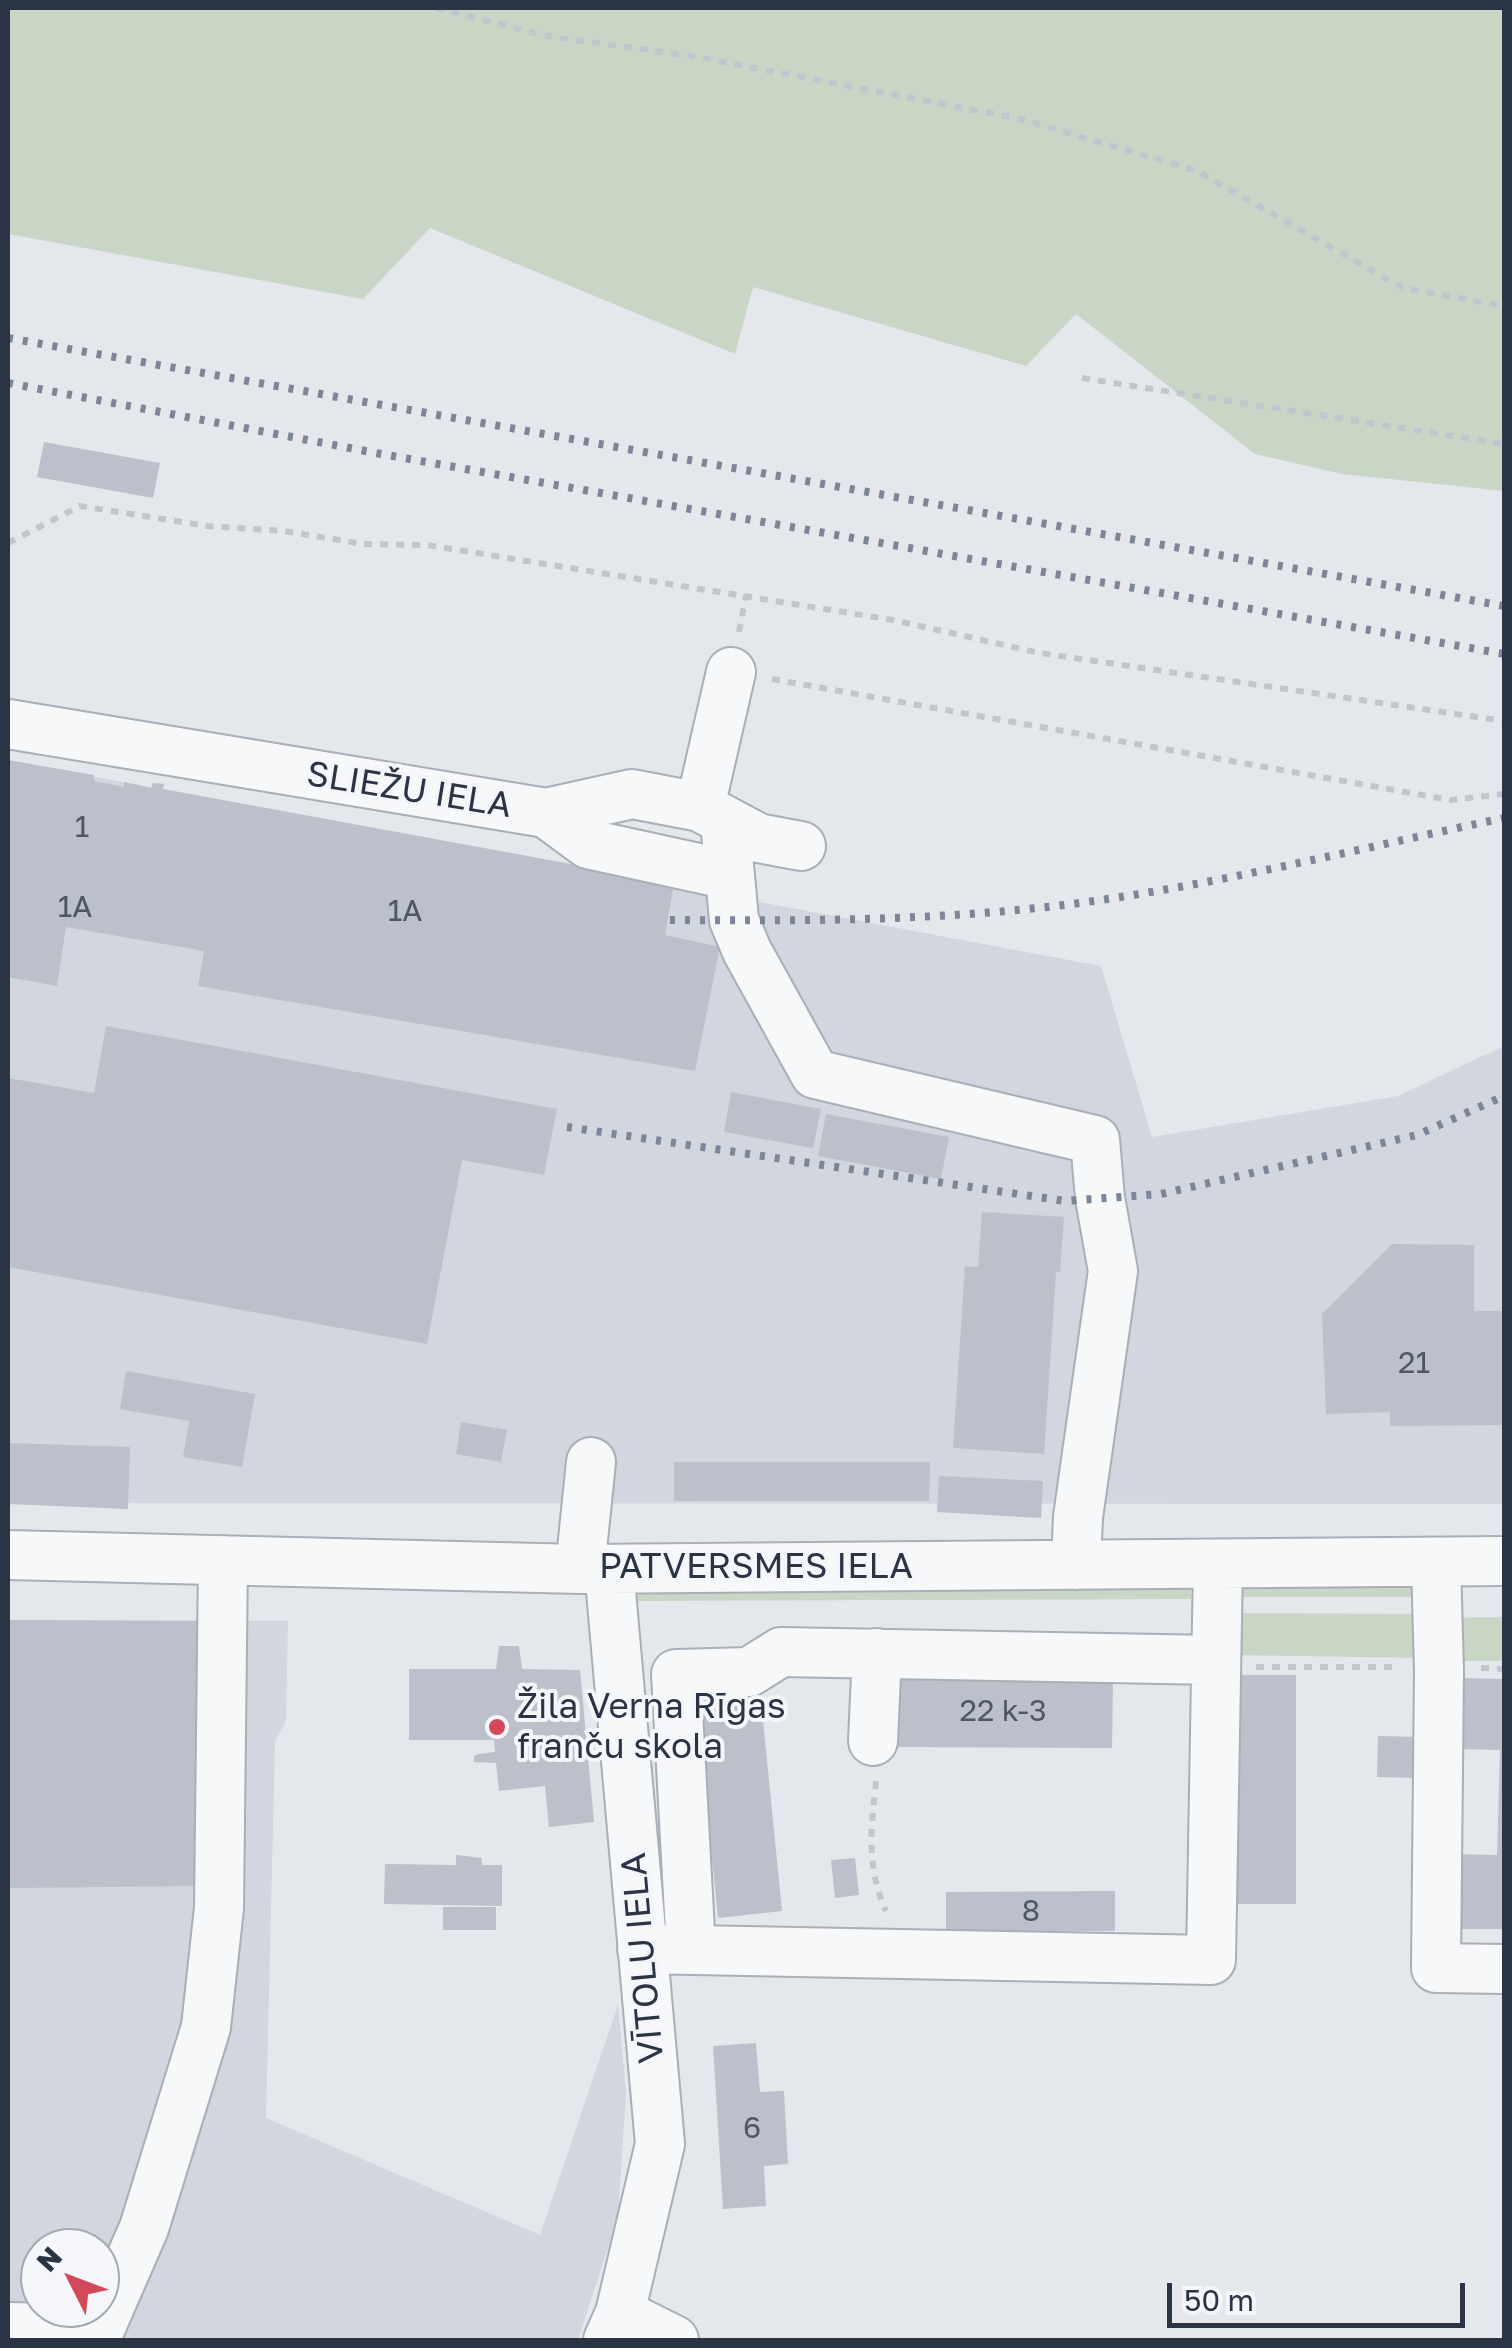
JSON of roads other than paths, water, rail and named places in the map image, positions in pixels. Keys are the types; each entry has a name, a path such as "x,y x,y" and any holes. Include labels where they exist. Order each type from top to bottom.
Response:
{"street":[{"path":"731,672 713,814 730,876 734,920 815,1074 1094,1140 1113,1271 1078,1517 1076,1565"},
{"name":"SLIEŽU IELA","path":"8,724 546,813 632,794 713,814 758,838 802,846"},
{"path":"546,813 588,844 730,876"},
{"name":"VĪTOLU IELA","path":"590,1462 594,1569 642,1950 660,2144 614,2327"},
{"name":"PATVERSMES IELA","path":"15,1542 223,1560 594,1569 1504,1561"},
{"path":"8,2327 100,2329 144,2228 206,2027 220,1908 223,1560"},
{"path":"1436,1562 1436,1968 1504,1969"},
{"path":"642,1950 1211,1960 1218,1564"},
{"path":"692,1950 676,1674 749,1672 781,1652 1216,1663"},
{"path":"873,1742 877,1653"},
{"path":"614,2327 674,2340"}],"railway":[{"path":"8,338 1504,606"},
{"path":"8,383 376,453 1504,654"},
{"path":"670,920 922,917 1072,904 1235,876 1504,818"},
{"path":"567,1127 1065,1201 1161,1194 1417,1135 1504,1096"}],"place":[{"name":"Žila Verna Rīgas franču skola","path":"497,1727"}]}
